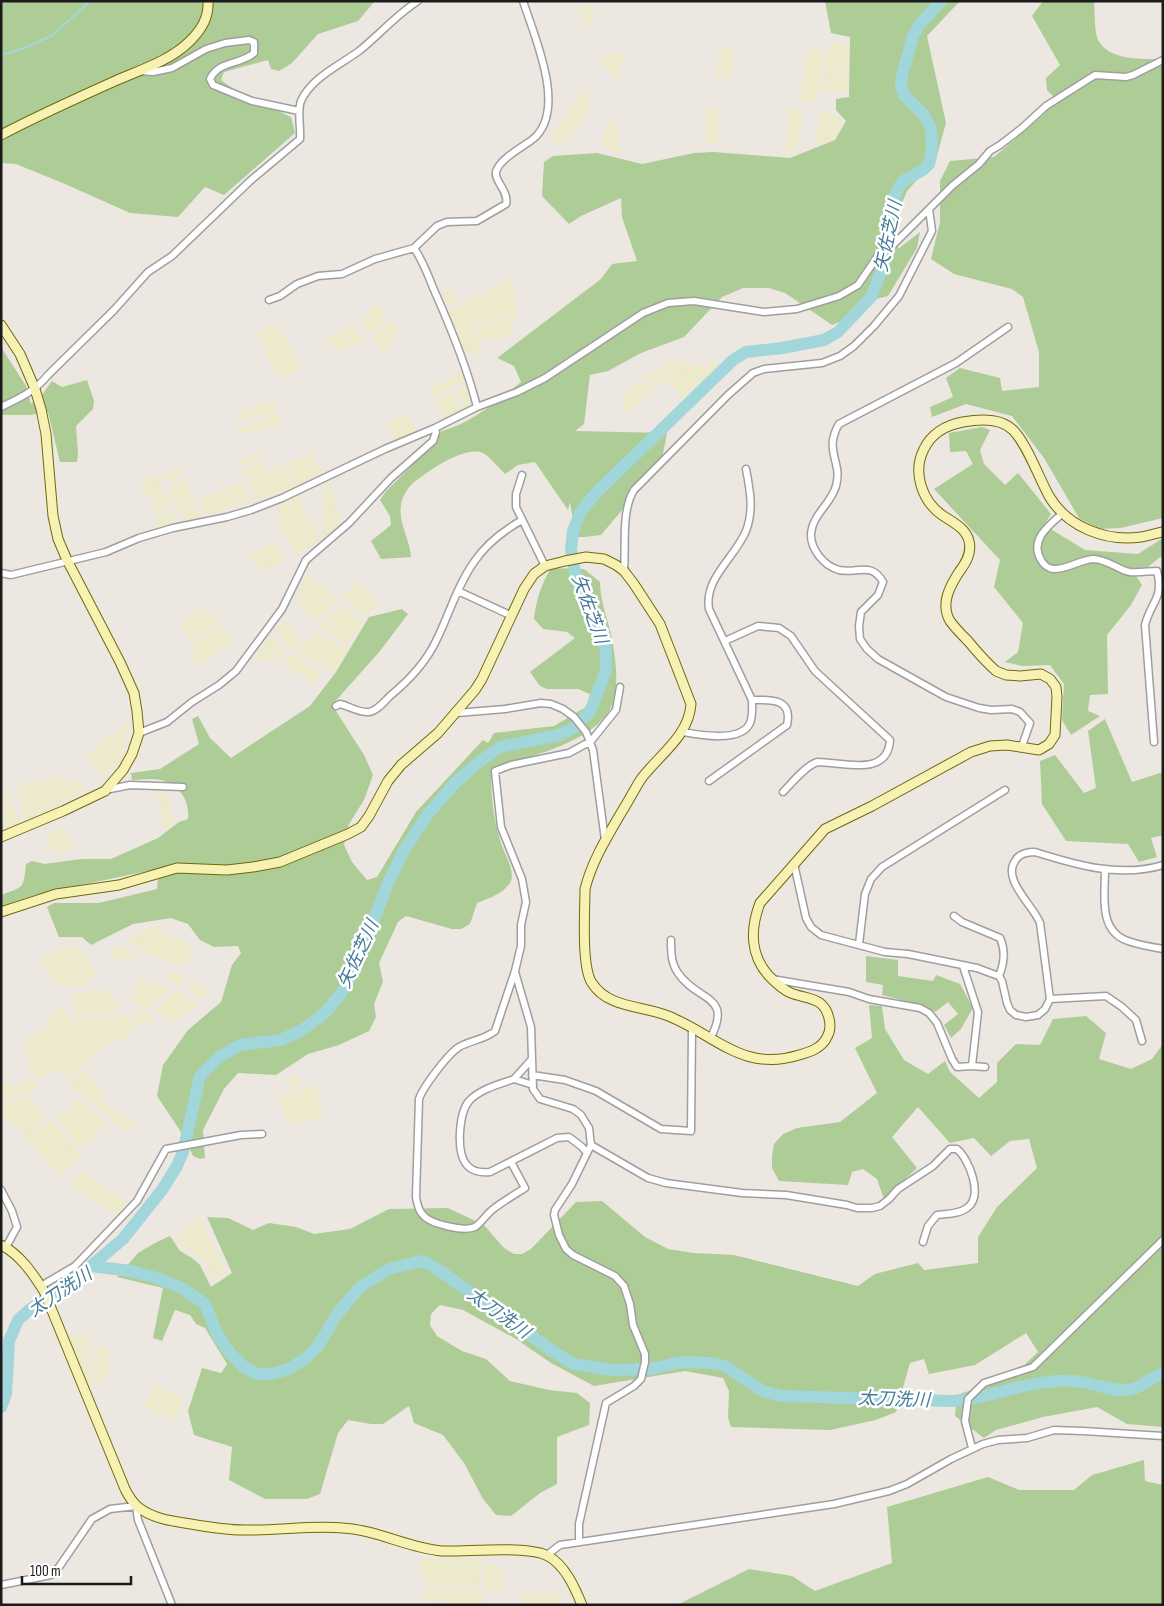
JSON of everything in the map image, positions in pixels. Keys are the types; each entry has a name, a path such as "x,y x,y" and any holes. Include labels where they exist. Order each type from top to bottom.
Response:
{"street":[{"path":"1,135 172,54 189,42 200,29 206,20 208,1"},
{"path":"1,407 25,396 35,389 114,310 148,272 172,256 250,181 300,139 299,111 304,95 315,83 360,50 392,21 418,1"},
{"path":"269,300 280,296 297,284 318,276 342,274 375,259 414,248 437,226 447,222 476,221 506,204 507,199 496,172 501,162 533,140 541,131 548,114 548,89 540,53 523,1"},
{"path":"139,71 153,72 172,68 206,49 225,43 249,40 254,42 254,53 250,57 229,63 217,69 210,79 213,85 252,101 299,111"},
{"path":"1,573 11,575 106,552 139,538 173,528 227,517 282,498 384,449 435,428 476,407 517,392 545,378 643,313 668,303 694,301 764,312 797,310 839,296 858,285 884,247 894,244 952,186 979,164 990,151 1022,128 1046,106 1095,75 1133,75 1163,60"},
{"path":"624,571 627,508 629,498 634,490 728,395 753,373 822,363 840,356 854,346 895,302 932,231 929,208"},
{"path":"414,248 421,258 447,318 470,383 476,407"},
{"path":"1,325 20,354 35,389 46,434 53,516 58,538 67,560 134,693 139,733 132,754 123,770 105,790"},
{"path":"1008,326 956,364 839,424 834,433 832,443 837,472 835,489 814,521 811,535 813,547 820,557 831,566 840,570 870,570 878,574 883,582 878,595 861,612 860,639 867,650 878,659 946,697 979,708 991,710 1012,709 1020,712 1030,723 1022,746"},
{"path":"1,912 56,894 119,885 177,868 227,870 280,862 361,827 388,781 401,765 457,713 482,679 524,589 534,574 545,566 564,561 586,557 604,559 624,571 660,624 691,704 690,715 683,732 640,780 593,864 585,889 586,970 591,983 604,996 619,1003 658,1012 674,1018 728,1050 756,1059 778,1059 809,1052 820,1046 828,1037 830,1029 828,1014 819,1003 780,987 761,968 756,956 753,940 755,916 760,903 825,829 872,806 971,752 990,746 1022,746 1039,750 1049,744 1055,735 1057,698 1056,688 1050,679 1042,674 1020,676 996,672 950,621 946,601 949,588 967,562 970,552 969,541 964,531 928,502 921,489 919,463 929,439 945,427 963,422 987,419 1001,422 1013,429 1019,438 1050,497 1063,513 1087,530 1103,535 1140,538 1163,532"},
{"path":"139,733 167,722 236,671 282,609 306,560 349,523 390,478 433,441 436,432 435,428"},
{"path":"683,732 722,737 741,732 749,726 752,716 752,700 709,610 708,595 713,580 737,547 746,529 751,507 746,469"},
{"path":"522,475 516,494 516,508 545,566"},
{"path":"1063,513 1045,530 1038,540 1036,546 1044,564 1053,569 1093,559 1109,562 1130,572 1158,571 1162,580 1160,598 1148,615 1145,625 1154,742"},
{"path":"336,706 340,704 368,712 374,710 400,687 428,655 458,591 480,553 502,532 522,520"},
{"path":"458,591 512,616"},
{"path":"725,641 758,626 779,628 791,636 815,671 890,740 889,750 883,758 873,764 818,762 808,768 783,792"},
{"path":"512,1162 525,1188 491,1210 476,1226 461,1229 432,1222 423,1216 416,1197 419,1099 422,1090 460,1046 488,1037 494,1031 515,971 521,946 521,925 526,902 522,879 501,827 495,771 511,765 569,753 591,741 616,710 620,687"},
{"path":"709,781 787,725 789,717 786,707 776,700 752,700"},
{"path":"457,713 541,703 551,704 564,709 574,717 591,741 605,840"},
{"path":"1,837 70,808 105,790 130,785 183,787"},
{"path":"859,944 865,894 871,879 882,867 1005,790"},
{"path":"794,864 806,918 811,927 821,936 886,952 908,954 985,970 999,976 1002,981 1006,1003 1010,1010 1026,1017 1038,1015 1045,1009 1050,999 1040,923 1037,914 1012,878 1011,866 1016,857 1027,852 1036,852 1105,870 1130,870 1163,865"},
{"path":"1105,870 1105,918 1108,926 1127,941 1163,949"},
{"path":"954,916 962,922 1000,938 1004,962 999,976"},
{"path":"671,940 671,957 678,973 716,1006 719,1014 718,1022 710,1039"},
{"path":"963,966 978,1012 972,1066"},
{"path":"515,971 531,1027 533,1088 540,1099 573,1109 582,1115 589,1128 591,1145 572,1184 555,1210 554,1215 557,1228 566,1249 573,1255 615,1276 621,1281 630,1304 633,1325 645,1354 643,1375 634,1386 606,1403 579,1524 579,1542"},
{"path":"772,979 849,992 869,999 920,1008 929,1013 937,1023 957,1067 972,1066 985,1068"},
{"path":"1050,999 1106,996 1136,1020 1142,1041"},
{"path":"532,1075 582,1084 596,1090 661,1129 691,1131 692,1029"},
{"path":"532,1059 514,1079 481,1092 470,1100 464,1110 461,1128 462,1156 465,1163 472,1169 482,1173 490,1172 557,1138 568,1137 582,1147 587,1154"},
{"path":"514,1079 533,1085"},
{"path":"43,1289 75,1266 137,1201 166,1149 241,1135 262,1134"},
{"path":"591,1145 648,1178 666,1183 748,1193 786,1195 857,1208 880,1206 898,1189 933,1166 950,1149 956,1149 962,1154 972,1175 974,1187 970,1204 959,1212 937,1215 928,1226 923,1242"},
{"path":"1,1190 12,1211 17,1227 4,1246 31,1270 43,1289 125,1488 136,1506 138,1520 172,1605"},
{"path":"972,1448 965,1421 968,1399 984,1383 1033,1367 1163,1240"},
{"path":"547,1555 560,1545 794,1511 889,1491 907,1484 972,1448 998,1440 1027,1438 1054,1430 1163,1436"},
{"path":"1,1585 51,1575 59,1567 92,1519 110,1509 136,1506 156,1518 242,1530 342,1528 360,1530 422,1548 443,1551 528,1550 547,1555 556,1561 565,1571 582,1605"}],"shaded area":[{"path":"591,4 595,23 583,27 579,9"},
{"path":"831,43 852,45 845,71 826,67"},
{"path":"733,46 734,66 729,74 732,79 715,78 720,49"},
{"path":"808,50 826,50 816,103 799,101"},
{"path":"602,53 627,55 618,70 619,88 611,74 611,69 602,67"},
{"path":"825,68 851,74 845,94 835,91 826,93 821,91"},
{"path":"582,88 592,104 578,126 559,145 551,137 567,116"},
{"path":"707,107 720,111 716,145 705,142"},
{"path":"789,108 803,110 799,144 793,149 794,154 785,154"},
{"path":"819,111 833,114 835,119 842,120 842,127 836,131 835,141 816,144"},
{"path":"613,115 622,153 612,153 600,142"},
{"path":"511,278 518,316 470,323 466,327 472,324 480,341 483,357 463,351 455,335 462,330 456,330 448,311"},
{"path":"452,289 457,301 446,306 439,295"},
{"path":"379,305 385,313 381,317 385,323 371,334 360,320 369,314 369,310"},
{"path":"515,318 510,338 482,341 475,324"},
{"path":"392,321 399,330 397,334 390,335 393,343 383,352 371,338"},
{"path":"273,322 290,345 302,370 283,378 281,372 275,374 256,333"},
{"path":"352,326 366,340 337,351 325,337"},
{"path":"674,360 689,365 704,366 713,361 720,367 690,402 684,400 669,384 683,370 665,384 640,379 642,376 657,371 663,363"},
{"path":"461,371 465,380 435,399 430,390"},
{"path":"629,383 659,386 624,415 623,396 628,390"},
{"path":"467,385 472,398 468,400 471,407 465,409 457,390"},
{"path":"454,392 462,409 445,419 436,402"},
{"path":"274,401 281,426 240,434 238,427 268,418 267,414 237,422 235,413"},
{"path":"408,414 417,433 397,440 387,422"},
{"path":"258,451 262,459 237,468 234,462"},
{"path":"312,452 315,454 313,456 316,463 326,470 296,486 288,463"},
{"path":"261,462 267,470 242,478 239,471"},
{"path":"286,463 295,488 254,500 247,479"},
{"path":"178,466 184,475 166,483 161,475"},
{"path":"157,475 164,491 147,498 140,481"},
{"path":"186,478 194,499 176,506 169,487"},
{"path":"241,481 250,500 206,517 197,500"},
{"path":"330,484 343,529 320,546 323,535 324,485"},
{"path":"167,493 170,507 154,515 150,501"},
{"path":"300,495 307,520 315,524 320,541 295,555 281,528 277,505"},
{"path":"194,501 202,518 183,521 177,507"},
{"path":"173,510 177,523 159,528 155,516"},
{"path":"277,542 286,561 261,573 248,554"},
{"path":"307,574 339,600 317,621 308,618 302,607 295,600"},
{"path":"358,582 378,603 366,617 342,596"},
{"path":"341,605 363,623 346,645 316,625 323,622"},
{"path":"201,607 220,621 192,642 180,624"},
{"path":"286,621 302,643 292,651 275,630"},
{"path":"220,624 232,642 198,667 188,655 195,649 192,645"},
{"path":"317,632 348,651 332,673 299,651"},
{"path":"272,634 286,652 263,664 256,656"},
{"path":"294,653 321,673 314,687 301,673 296,676 282,660"},
{"path":"129,720 121,762 101,777 86,755"},
{"path":"52,776 81,782 85,791 25,820 16,787 30,780 37,782"},
{"path":"7,791 21,825 1,833 1,793"},
{"path":"164,792 175,819 165,831 156,793"},
{"path":"67,827 75,848 53,854 46,834"},
{"path":"155,923 162,929 158,937 163,931 196,947 186,961 176,965 141,951 144,942 139,949 125,941"},
{"path":"119,944 123,948 126,947 136,956 129,963 110,954"},
{"path":"73,945 80,949 91,962 96,976 83,986 61,986 49,976 40,958"},
{"path":"170,970 185,978 179,986 166,979"},
{"path":"142,976 145,977 142,985 149,987 152,980 171,989 147,1010 130,999"},
{"path":"191,983 198,983 209,991 202,998 197,997 188,991"},
{"path":"102,989 120,1003 115,1013 76,1017 72,996"},
{"path":"175,991 200,1004 173,1023 154,1010"},
{"path":"62,1006 71,1020 124,1014 131,1015 133,1030 123,1039 91,1054 92,1061 66,1076 59,1069 39,1079 32,1072 24,1047 26,1038 47,1028 46,1016"},
{"path":"136,1008 156,1018 153,1026 146,1021 139,1025 134,1024 133,1012"},
{"path":"84,1072 104,1089 98,1097 117,1112 120,1110 137,1125 127,1133 75,1091 70,1085 70,1079 76,1074"},
{"path":"297,1075 301,1086 292,1089 286,1080"},
{"path":"33,1078 39,1087 1,1105 1,1085 9,1082 14,1087"},
{"path":"314,1084 324,1110 317,1118 288,1125 277,1096"},
{"path":"27,1094 47,1114 30,1137 50,1119 81,1155 59,1177 28,1140 1,1115 1,1109"},
{"path":"79,1098 106,1124 102,1131 99,1129 88,1145 85,1143 80,1148 56,1119 70,1108 67,1104"},
{"path":"81,1170 128,1203 118,1216 70,1184"},
{"path":"200,1218 227,1273 212,1282 204,1260 191,1250 180,1245 174,1236"},
{"path":"68,1334 89,1335 89,1366 91,1368 92,1387 89,1387"},
{"path":"93,1349 108,1349 109,1374 104,1381 94,1385"},
{"path":"154,1385 183,1396 174,1422 144,1406"},
{"path":"420,1558 483,1558 484,1565 479,1567 480,1587 426,1585 419,1569"},
{"path":"492,1563 502,1567 505,1591 485,1590 482,1568"},
{"path":"425,1588 482,1591 481,1605 466,1605 424,1599"},
{"path":"565,1593 554,1605 520,1605 521,1594"}],"green space":[{"path":"1,1 375,1 358,21 318,34 292,63 279,71 271,69 268,60 224,72 221,80 235,90 291,117 295,133 224,195 205,187 178,217 130,213 16,164 1,163"},
{"path":"825,1 960,1 927,36 946,123 936,159 907,191 896,217 898,249 920,232 917,248 888,296 864,302 844,320 832,325 785,293 769,288 743,288 722,297 684,337 641,353 608,371 590,375 584,424 575,431 667,433 661,464 601,535 576,537 570,502 568,510 535,462 518,465 505,474 483,453 475,452 456,456 425,474 409,487 401,503 401,518 411,557 381,559 371,541 391,525 390,516 380,500 386,491 433,445 442,431 474,417 521,382 514,366 497,358 601,279 612,264 637,261 622,217 621,198 581,216 569,224 542,196 544,162 553,156 597,153 642,164 694,153 714,152 790,158 835,140 846,121 836,110 836,99 849,97 850,37 831,33"},
{"path":"1043,1 1094,1 1095,27 1098,40 1103,47 1110,52 1127,57 1163,59 1163,518 1121,528 1098,529 1079,518 1044,458 1012,416 966,404 932,417 930,407 953,397 946,378 960,368 1000,378 1002,391 1039,387 1039,352 1023,297 1012,289 954,274 931,259 940,222 940,181 950,161 994,157 1040,118 1057,100 1047,90 1046,78 1060,65 1032,16"},
{"path":"1,347 26,386 31,404 42,395 52,381 62,387 87,380 94,401 93,409 76,426 77,462 60,462 48,412 29,415 1,415"},
{"path":"982,427 990,430 980,450 984,464 1005,485 1018,473 1051,514 1044,525 1085,550 1138,554 1163,538 1163,555 1136,576 1142,585 1131,605 1107,635 1108,694 1090,695 1088,711 1100,716 1071,735 1062,720 1064,684 1050,665 1022,666 1005,662 1018,652 1023,623 994,587 1000,560 934,489 973,464 966,451 950,452 949,433"},
{"path":"551,568 584,569 600,582 600,590 612,637 616,690 612,705 604,718 576,739 559,747 491,769 495,817 499,836 512,874 510,883 500,893 477,903 470,924 461,929 452,929 406,916 398,922 379,963 383,982 374,1004 376,1017 369,1031 339,1045 308,1054 276,1075 238,1073 224,1089 203,1130 205,1158 200,1159 193,1156 185,1138 157,1096 163,1065 188,1030 221,1002 232,965 241,953 238,946 214,947 200,940 188,924 171,918 133,924 91,945 82,937 59,937 47,907 54,903 99,903 157,889 158,878 152,870 34,895 1,907 1,895 21,886 26,864 32,861 45,864 81,859 111,859 158,838 179,822 188,819 186,801 180,791 161,780 132,780 131,773 160,769 199,744 192,719 198,716 210,738 231,758 310,706 336,672 369,617 402,609 408,614 380,651 332,705 364,755 373,775 364,800 349,824 344,845 352,862 367,880 377,877 416,812 483,740 488,743 494,733 554,726 586,707 590,694 578,689 547,689 540,686 530,672 575,638 567,632 543,629 534,619 536,605 544,580"},
{"path":"1105,719 1132,782 1163,772 1163,835 1151,838 1157,857 1139,862 1128,844 1066,841 1042,804 1040,761 1055,755 1084,793 1096,788 1088,731"},
{"path":"866,956 898,960 898,976 933,981 936,975 960,984 973,1008 961,1029 951,1038 944,1025 958,1014 948,1002 935,1012 925,1006 882,995 883,985 866,982"},
{"path":"869,1005 882,1006 885,1029 904,1060 928,1074 945,1061 950,1072 979,1098 997,1082 997,1063 1016,1044 1040,1045 1053,1019 1086,1016 1106,1033 1099,1059 1131,1069 1152,1059 1163,1044 1163,1427 1127,1424 1097,1407 1043,1417 996,1430 984,1438 955,1416 957,1395 998,1381 1020,1369 1038,1352 1026,1333 975,1365 929,1374 924,1359 910,1363 896,1412 876,1420 830,1430 731,1427 728,1418 729,1391 723,1378 685,1371 594,1386 551,1363 516,1339 463,1310 440,1305 431,1314 430,1325 437,1336 462,1351 486,1359 510,1381 549,1390 577,1393 590,1403 589,1425 557,1437 557,1484 540,1493 511,1516 496,1515 483,1499 464,1463 443,1435 414,1423 409,1406 383,1424 348,1420 338,1433 320,1494 307,1499 265,1499 229,1480 232,1447 194,1435 188,1411 202,1368 221,1373 227,1364 205,1328 196,1324 190,1315 175,1310 162,1341 153,1338 163,1288 117,1277 138,1253 170,1236 180,1251 200,1265 211,1287 232,1273 207,1217 228,1218 253,1230 269,1223 296,1227 314,1234 350,1229 389,1209 448,1208 484,1225 504,1248 514,1254 522,1254 531,1249 576,1202 602,1201 645,1237 668,1249 694,1253 734,1255 858,1286 875,1274 918,1263 924,1270 978,1263 978,1237 997,1207 1037,1168 1029,1139 1010,1141 991,1156 974,1138 950,1143 918,1107 892,1137 917,1168 884,1199 877,1179 863,1169 852,1172 848,1185 779,1181 772,1168 774,1144 783,1134 797,1128 840,1122 877,1093 855,1048 872,1038"},
{"path":"1144,1460 1145,1481 1163,1485 1163,1605 677,1605 749,1569 792,1576 815,1591 892,1563 887,1507 988,1477 1019,1490 1074,1490 1092,1475"}],"waterway":[{"path":"1,55 25,48 53,35 90,1"},
{"name":"矢佐芝川","path":"1,1407 6,1394 9,1341 18,1320 91,1266 123,1239 162,1190 177,1166 183,1152 200,1076 219,1057 240,1045 281,1040 302,1030 326,1012 345,988 389,881 403,852 428,814 454,784 475,765 500,747 559,735 572,729 590,712 606,670 606,652 603,640 577,582 571,550 573,531 581,511 597,492 733,360 746,352 782,348 824,340 838,332 872,296 888,252 888,226 892,201 902,182 924,169 929,164 931,156 931,128 923,114 904,95 901,86 913,36 920,24 941,1"},
{"name":"太刀洗川","path":"91,1266 131,1271 157,1278 182,1288 205,1304 217,1334 230,1353 244,1367 257,1374 271,1374 289,1369 306,1358 318,1346 338,1313 360,1287 389,1269 421,1261 443,1273 573,1364 612,1370 651,1369 680,1362 712,1363 725,1366 763,1391 782,1396 950,1401 975,1398 1024,1386 1059,1381 1080,1382 1128,1390 1138,1387 1163,1373"}]}
